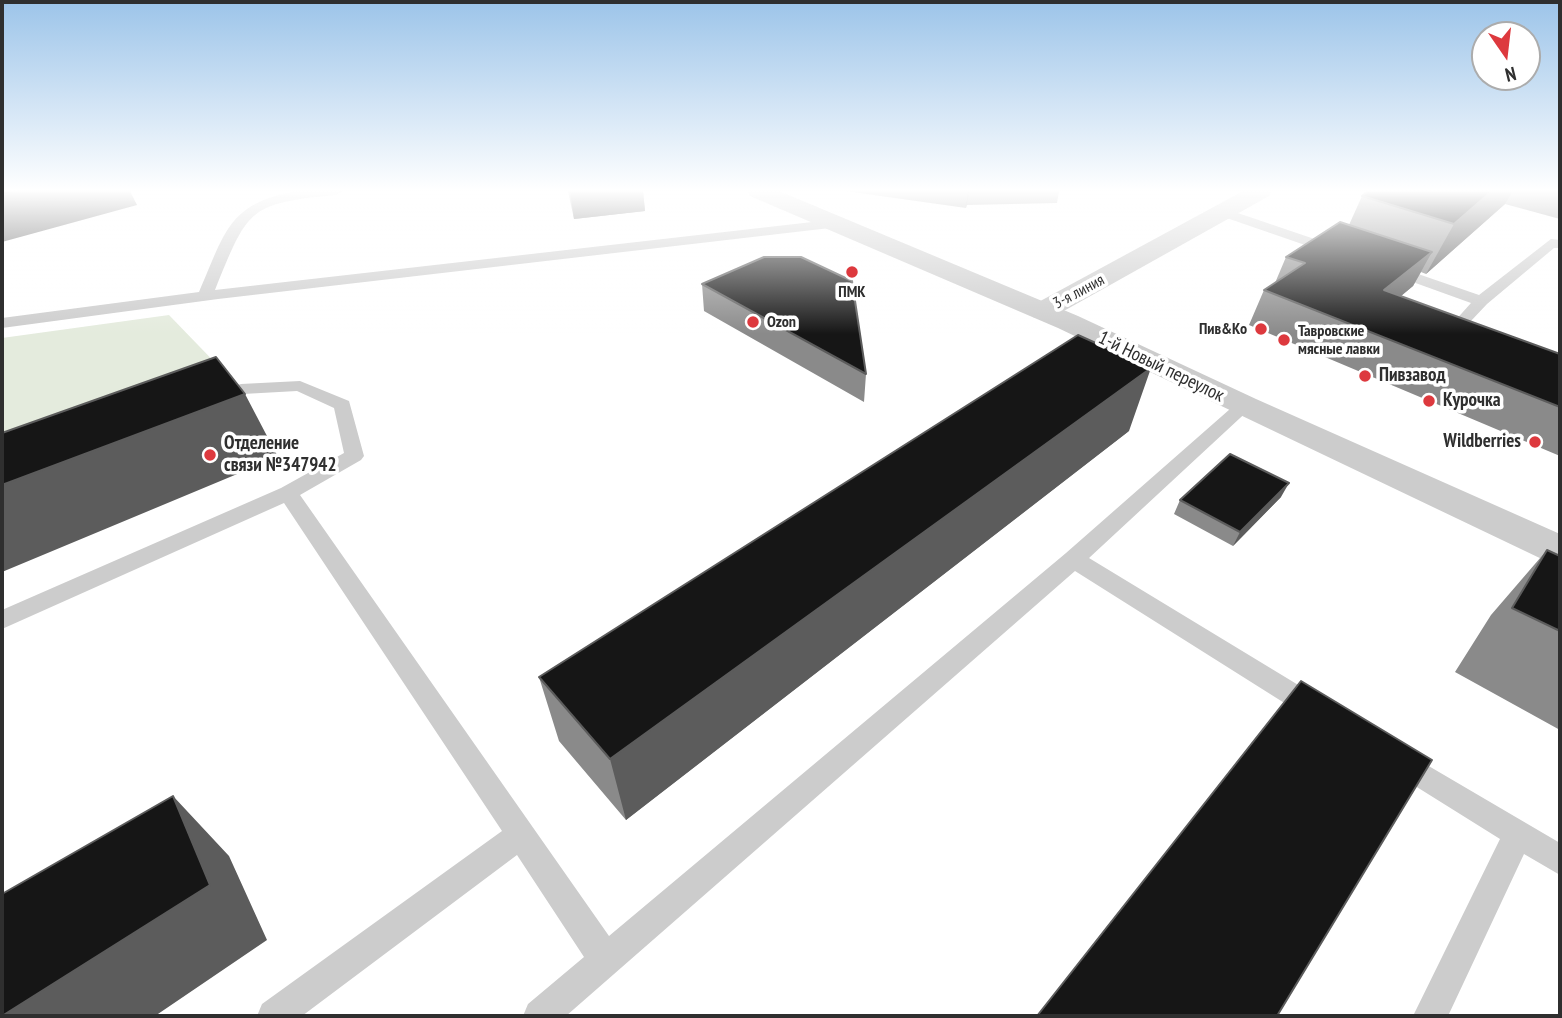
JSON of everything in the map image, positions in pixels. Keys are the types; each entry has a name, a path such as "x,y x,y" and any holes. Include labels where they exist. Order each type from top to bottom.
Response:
{"street":[{"name":"1-й Новый переулок","path":"866,239 1043,311 1244,407 1560,551"},
{"name":"3-я линия","path":"1043,311 1178,239"}],"lane":[{"path":"205,296 231,239"},
{"path":"2,323 205,296 704,239"},
{"path":"1300,239 1354,257"},
{"path":"1501,346 1478,337 1461,323 1481,301 1551,243 1560,244"},
{"path":"1380,266 1481,301"},
{"path":"2,620 288,493 354,456 343,405 300,386 241,389 190,408"},
{"path":"540,1016 1074,559 1244,407"},
{"path":"288,493 606,960"},
{"path":"1074,559 1331,718"},
{"path":"1378,747 1560,860"},
{"path":"1430,1016 1518,834"},
{"path":"274,1016 521,835"}],"shaded area":[{"path":"169,315 227,375 2,457 2,338"}],"building":[{"path":"1315,239 1391,239 1432,252 1384,290 1560,354 1560,407 1264,290 1305,263 1286,257"},
{"path":"764,257 801,257 852,281 866,374 702,284"},
{"path":"1078,335 1151,368 610,759 539,677"},
{"path":"216,357 245,394 2,485 2,433"},
{"path":"1230,454 1289,483 1240,532 1180,500"},
{"path":"1547,550 1560,556 1560,631 1512,608"},
{"path":"1301,681 1432,760 1277,1016 1037,1016"},
{"path":"173,796 210,885 2,1016 2,894"}],"place":[{"name":"ПМК","path":"852,272"},
{"name":"Ozon","path":"753,322"},
{"name":"Пив&Ко","path":"1261,329"},
{"name":"Тавровские мясные лавки","path":"1284,340"},
{"name":"Пивзавод","path":"1365,376"},
{"name":"Курочка","path":"1429,401"},
{"name":"Wildberries","path":"1535,442"},
{"name":"Отделение связи №347942","path":"210,455"}]}
